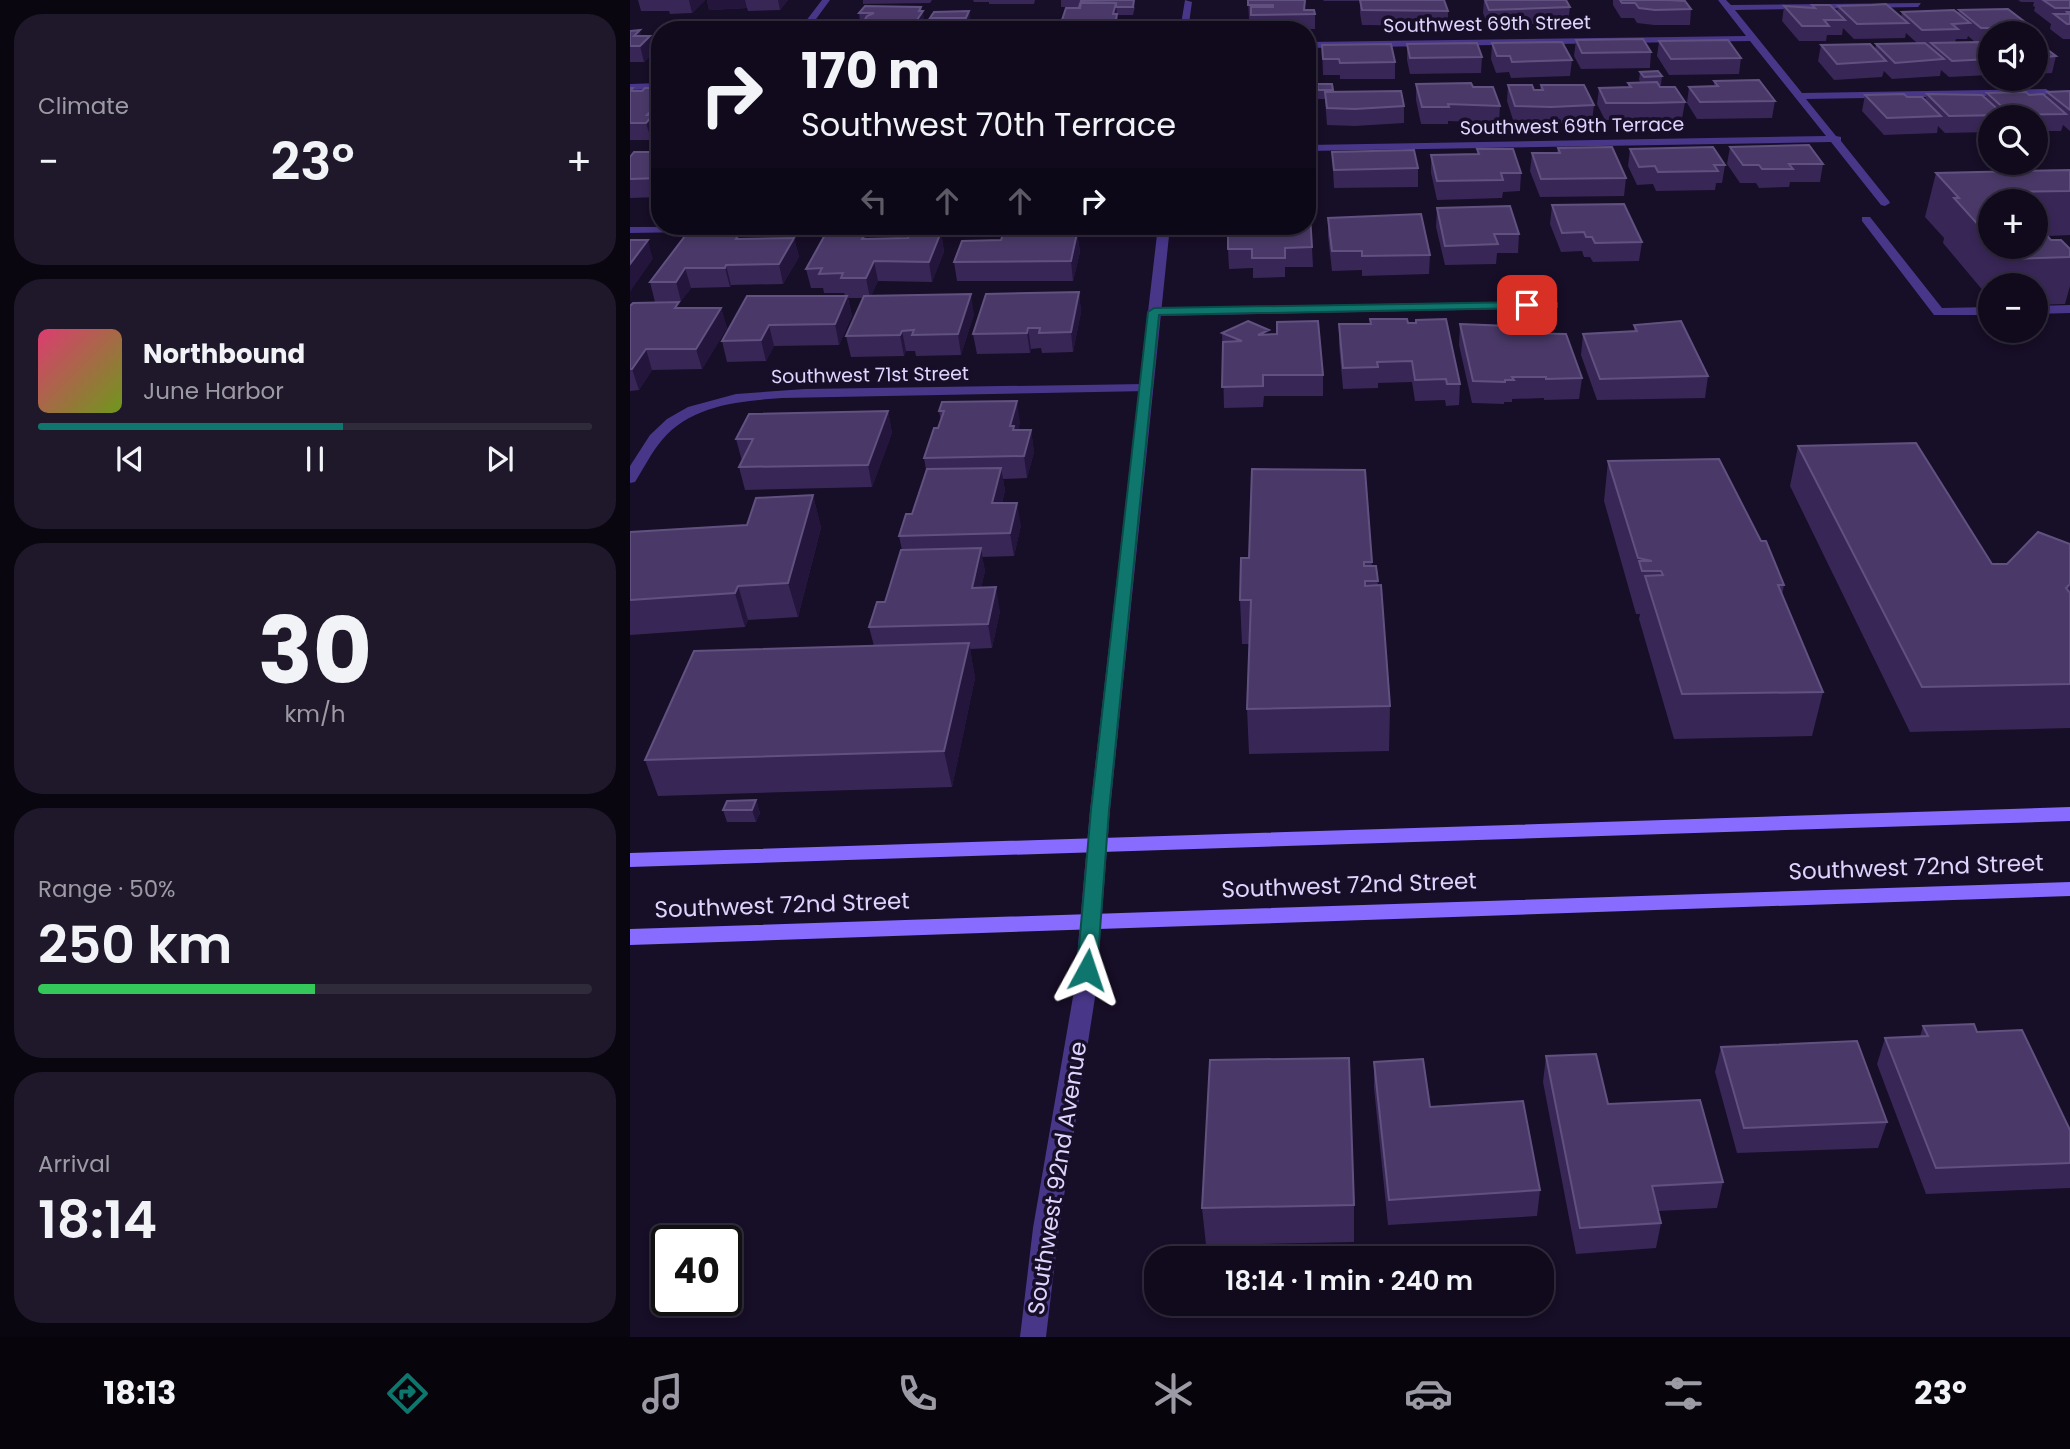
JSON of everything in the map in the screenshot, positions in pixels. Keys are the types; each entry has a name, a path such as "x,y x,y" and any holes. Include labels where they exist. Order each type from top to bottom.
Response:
{"main road":[{"name":"Southwest 72nd Street","path":"630,860 2070,814"},
{"name":"Southwest 72nd Street","path":"630,937 2070,889"}],"street":[{"path":"810,21 826,0"},
{"path":"1185,21 1188,1"},
{"path":"1725,4 1918,5"},
{"path":"1725,4 1837,139 1885,203"},
{"name":"Southwest 69th Street","path":"1316,45 1752,38"},
{"path":"630,86 651,86"},
{"path":"1801,96 2046,92"},
{"name":"Southwest 69th Terrace","path":"1316,148 1837,139"},
{"path":"1866,219 1938,312 1978,311"},
{"path":"630,230 651,230"},
{"name":"Southwest 92nd Avenue","path":"1033,1337 1046,1228 1085,991 1144,388 1163,235"},
{"path":"1154,312 1554,305"},
{"path":"2048,310 2070,309"},
{"name":"Southwest 71st Street","path":"630,479 655,435 664,427 693,411 728,400 792,395 1144,388"}],"building":[{"path":"1134,0 1133,7 1116,7 1116,3 1081,3 1079,7 1081,1"},
{"path":"1248,0 1305,0 1304,10 1314,10 1315,14 1251,15 1251,7 1273,5 1248,5"},
{"path":"1360,0 1444,0 1448,11 1362,10"},
{"path":"1485,0 1566,0 1570,7 1489,10"},
{"path":"1620,0 1685,1 1691,9 1639,8 1635,3 1622,3"},
{"path":"2043,0 2070,0 2070,8 2055,8"},
{"path":"1081,3 1116,3 1113,14 1117,14 1116,21 1062,21 1066,8 1080,8"},
{"path":"1886,4 1908,23 1857,24 1838,6 1872,5"},
{"path":"1812,5 1830,5 1845,20 1824,20 1829,26 1802,26 1784,6 1815,8"},
{"path":"865,6 921,7 919,11 923,11 917,20 926,21 864,21 874,13 859,13"},
{"path":"2008,9 2024,21 1978,21 1978,26 1959,10"},
{"path":"1954,10 1970,23 1952,24 1958,29 1922,30 1902,12"},
{"path":"969,11 966,18 930,18 934,12"},
{"path":"2067,12 2070,12 2070,24 2054,14 2069,14"},
{"path":"640,30 634,36 650,36 640,46 630,46 630,31"},
{"path":"1643,39 1651,52 1582,53 1576,40"},
{"path":"1728,40 1741,58 1671,59 1659,41"},
{"path":"1562,42 1572,60 1512,62 1510,56 1497,56 1492,43"},
{"path":"1978,42 1978,60 1952,61 1931,43"},
{"path":"1477,43 1482,57 1410,58 1407,44"},
{"path":"1925,43 1944,59 1895,63 1876,44"},
{"path":"1391,44 1395,62 1340,63 1339,59 1323,59 1322,45"},
{"path":"1870,44 1886,61 1837,64 1821,45"},
{"path":"1658,71 1662,76 1644,77 1640,72"},
{"path":"1759,80 1775,101 1700,102 1689,87 1718,86 1714,81"},
{"path":"1657,82 1660,87 1675,87 1685,102 1606,103 1599,88 1631,87 1628,83"},
{"path":"1471,83 1473,87 1493,87 1500,106 1448,104 1449,107 1422,107 1416,84"},
{"path":"1317,84 1332,84 1333,90 1318,90"},
{"path":"1508,85 1532,85 1534,90 1543,90 1541,85 1584,85 1594,105 1515,106"},
{"path":"630,88 633,88 631,91 642,91 651,88 651,111 647,115 651,117 646,123 630,123"},
{"path":"1401,91 1404,106 1355,109 1327,108 1325,92"},
{"path":"2070,91 2070,110 2047,92"},
{"path":"1987,93 2043,94 2066,114 2048,114 2048,105 2000,105"},
{"path":"1904,94 1907,97 1922,97 1941,116 1887,118 1865,95"},
{"path":"1927,94 1982,95 1993,105 1978,105 1978,115 1949,116"},
{"path":"1809,145 1823,164 1789,164 1793,169 1762,169 1759,165 1743,165 1730,147"},
{"path":"1612,147 1626,178 1541,179 1532,153 1560,153 1558,148"},
{"path":"1713,147 1725,165 1714,165 1718,171 1658,172 1655,166 1639,167 1630,149"},
{"path":"1477,149 1513,149 1521,173 1501,173 1503,180 1437,181 1431,155 1479,154"},
{"path":"1414,150 1418,168 1334,170 1332,152"},
{"path":"634,152 651,152 651,178 630,179 630,157"},
{"path":"2048,170 2070,170 2070,191 1978,189 1978,225 1936,173 2048,175"},
{"path":"1624,204 1642,242 1595,243 1592,237 1586,237 1584,232 1562,233 1552,205"},
{"path":"1510,206 1519,234 1494,234 1498,244 1445,246 1437,208"},
{"path":"1421,214 1430,255 1362,256 1362,251 1332,251 1328,218"},
{"path":"738,235 736,239 794,238 779,264 685,268 676,282 650,282 685,236"},
{"path":"825,235 864,235 862,239 908,238 909,235 940,235 929,262 874,261 866,278 841,278 843,273 819,274 822,268 806,269"},
{"path":"1003,235 1077,235 1071,261 954,262 962,241 1001,240"},
{"path":"1228,235 1311,235 1312,247 1285,248 1285,258 1252,258 1252,249 1228,249"},
{"path":"2048,237 2051,240 2061,240 2070,249 2070,257 2048,258"},
{"path":"630,240 648,240 630,264"},
{"path":"1079,292 1071,332 1039,333 1040,328 1028,328 1027,333 973,334 986,294"},
{"path":"971,294 958,334 912,335 914,330 902,331 900,335 846,336 864,296"},
{"path":"747,296 847,296 835,324 769,325 761,340 722,341"},
{"path":"679,302 675,308 721,308 696,349 646,349 630,369 630,306 633,303"},
{"path":"1370,319 1407,319 1408,323 1416,323 1416,320 1446,319 1460,384 1447,384 1446,379 1415,380 1412,361 1377,362 1378,367 1343,368 1339,324 1371,324"},
{"path":"1248,321 1269,330 1258,335 1277,334 1277,322 1318,321 1323,375 1263,375 1263,386 1222,387 1223,342 1242,341 1222,333"},
{"path":"1681,321 1708,376 1600,379 1583,334 1637,331 1634,325"},
{"path":"1460,324 1509,326 1511,333 1566,334 1582,378 1512,377 1514,380 1505,382 1473,381"},
{"path":"1017,401 1010,426 1014,426 1013,430 1031,430 1024,456 924,458 934,428 938,428 944,411 939,411 942,402"},
{"path":"888,411 868,465 739,467 753,439 736,439 749,414"},
{"path":"1916,443 1992,564 2007,564 2038,532 2070,544 2070,584 2066,588 2070,593 2070,684 1922,687 1798,446"},
{"path":"1719,459 1761,541 1766,541 1784,585 1778,585 1823,692 1682,694 1645,576 1663,575 1661,571 1642,571 1639,561 1652,561 1638,558 1608,461"},
{"path":"1001,468 992,503 1017,503 1010,533 899,536 906,514 912,514 927,469"},
{"path":"1252,469 1365,470 1372,562 1364,562 1364,566 1376,566 1378,581 1365,581 1365,586 1381,585 1390,706 1247,709 1251,600 1240,600 1241,558 1249,558"},
{"path":"813,495 788,583 738,586 735,593 630,600 630,532 747,525 756,498"},
{"path":"981,548 972,588 996,587 988,624 869,627 877,602 885,602 901,550"},
{"path":"969,643 944,751 645,760 694,651"},
{"path":"756,800 752,810 723,810 727,801"},
{"path":"1974,1024 1977,1032 2022,1030 2070,1130 2070,1163 1936,1168 1885,1038 1928,1036 1923,1026"},
{"path":"1857,1041 1887,1122 1744,1128 1721,1047"},
{"path":"1596,1054 1608,1104 1700,1100 1723,1182 1652,1186 1661,1223 1580,1228 1546,1056"},
{"path":"1349,1058 1354,1205 1202,1208 1210,1060"},
{"path":"1423,1059 1430,1107 1523,1101 1540,1190 1389,1200 1374,1062"}],"route":[{"path":"1087,970 1100,810 1154,312 1527,305"}]}
